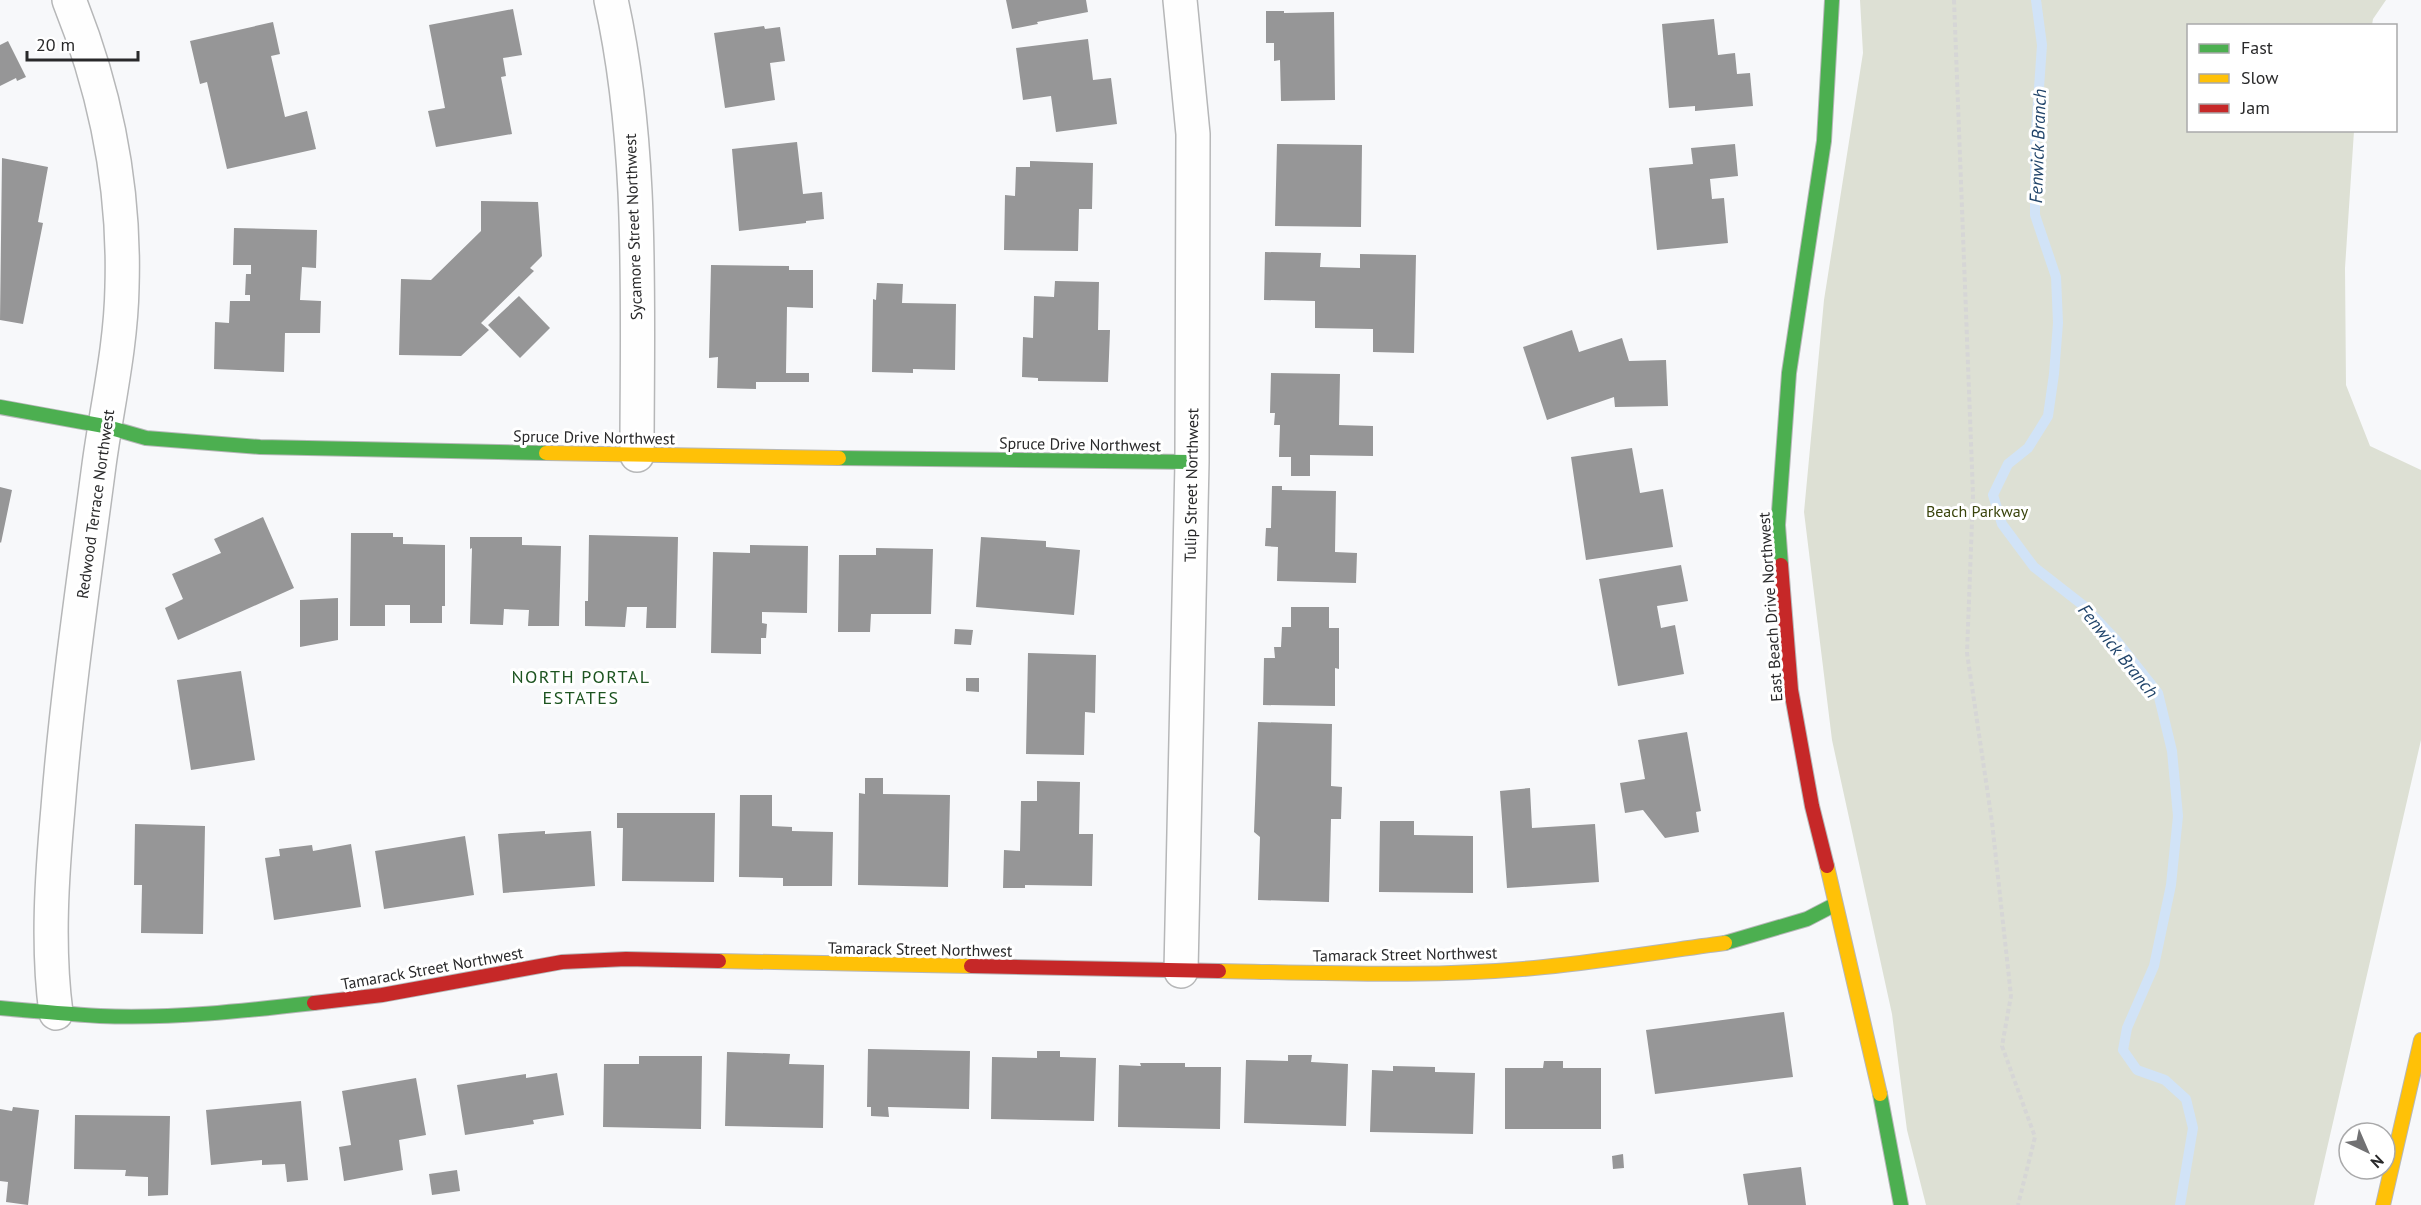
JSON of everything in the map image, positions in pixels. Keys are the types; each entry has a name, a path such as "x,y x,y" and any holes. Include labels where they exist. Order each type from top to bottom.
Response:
{"street":[{"name":"Redwood Terrace Northwest","path":"56,1013 52,975 52,926 57,810 64,733 104,426 120,324 122,287 121,213 117,173 105,111 91,60 69,0"},
{"name":"Sycamore Street Northwest","path":"611,0 622,60 632,150 636,252 637,455"},
{"name":"Tulip Street Northwest","path":"1180,0 1193,134 1192,462 1181,971"},
{"name":"East Beach Drive Northwest","path":"1832,0 1824,141 1790,373 1778,525 1791,690 1812,806 1834,905 1874,1062 1901,1205"},
{"name":"Spruce Drive Northwest","path":"0,407 104,426 146,438 260,447 637,455 1192,462"},
{"name":"Tamarack Street Northwest","path":"0,1008 56,1013 162,1016 245,1011 382,995 562,962 604,960 1370,973 1543,967 1734,942 1807,919 1834,905"},
{"path":"2383,1205 2421,1040"}],"path":[{"path":"1954,0 1973,495 1967,653 1992,822 2012,996 2002,1046 2035,1137 2018,1205"}],"green space":[{"name":"Beach Parkway","path":"1860,0 2386,0 2372,24 2187,24 2187,132 2354,132 2345,268 2346,385 2370,446 2421,470 2421,740 2314,1205 1926,1205 1907,1130 1892,1014 1832,740 1804,512 1824,300 1863,53"}],"building":[{"path":"1006,0 1086,0 1088,12 1012,29"},
{"path":"513,9 522,55 503,58 506,76 501,77 512,134 436,147 428,111 445,108 429,25"},
{"path":"1266,11 1334,12 1335,100 1281,101 1280,60 1274,61 1274,43 1266,43"},
{"path":"1714,19 1718,55 1735,53 1737,74 1750,73 1753,106 1695,111 1695,106 1669,108 1662,24"},
{"path":"273,22 280,54 271,56 285,117 307,111 316,149 227,169 207,82 200,84 190,41"},
{"path":"764,26 765,29 780,27 785,61 770,63 775,100 725,108 714,33"},
{"path":"1088,39 1093,80 1111,78 1117,124 1056,132 1051,96 1023,100 1016,48"},
{"path":"8,41 26,77 17,81 16,78 0,86 0,45"},
{"path":"797,142 803,194 822,192 824,219 739,231 732,149"},
{"path":"1277,144 1362,145 1361,227 1275,226"},
{"path":"1735,144 1738,176 1710,179 1712,199 1724,198 1728,243 1657,250 1649,168 1693,164 1691,148"},
{"path":"2,158 48,167 38,222 43,223 23,324 0,320"},
{"path":"1030,161 1093,163 1092,209 1079,209 1078,251 1004,250 1005,195 1015,196 1016,167 1030,167"},
{"path":"481,201 538,202 542,256 530,268 534,271 481,323 489,330 461,356 399,355 401,279 431,280 481,231"},
{"path":"234,228 317,230 316,268 302,267 300,300 321,301 320,333 285,333 284,372 214,369 215,322 229,323 230,301 250,301 250,295 245,295 246,274 251,274 251,265 233,265"},
{"path":"1265,252 1321,253 1320,267 1360,268 1360,254 1416,255 1414,353 1373,352 1373,329 1315,328 1315,301 1264,300"},
{"path":"711,265 789,266 789,270 813,270 813,308 787,307 786,373 809,373 809,382 756,382 756,389 717,388 718,357 709,358"},
{"path":"1055,281 1099,282 1098,330 1110,330 1108,382 1038,381 1038,378 1022,377 1023,337 1033,338 1034,296 1054,297"},
{"path":"877,283 903,284 902,303 956,304 955,370 913,369 913,373 872,372 873,299 876,300"},
{"path":"519,296 550,328 520,358 488,325"},
{"path":"1572,330 1579,352 1622,338 1629,361 1666,360 1668,406 1615,407 1614,397 1547,420 1523,347"},
{"path":"1271,373 1340,374 1339,425 1373,426 1373,456 1310,455 1310,476 1291,476 1291,457 1279,457 1280,425 1274,425 1275,413 1270,413"},
{"path":"1632,448 1640,493 1663,489 1673,547 1586,560 1571,457"},
{"path":"1272,486 1282,486 1282,490 1336,491 1335,552 1357,553 1356,583 1277,581 1278,547 1265,546 1266,528 1271,528"},
{"path":"0,487 12,490 1,543 0,542"},
{"path":"263,517 294,588 178,640 165,608 183,599 172,574 221,553 214,539"},
{"path":"351,533 393,533 393,537 403,537 403,544 445,545 445,606 442,606 442,623 410,623 410,605 385,605 385,626 350,626"},
{"path":"589,535 678,537 676,628 646,628 647,607 627,607 625,627 585,626 585,601 588,601"},
{"path":"470,537 522,537 522,545 561,546 559,626 528,626 529,610 504,609 503,625 470,624 472,548 470,549"},
{"path":"981,537 1046,541 1046,547 1080,550 1074,615 976,607"},
{"path":"750,545 808,546 807,613 762,612 762,623 767,624 766,638 761,638 761,654 711,653 713,552 750,553"},
{"path":"876,548 933,549 931,614 871,614 870,632 838,632 839,555 876,555"},
{"path":"1681,565 1688,601 1657,606 1661,628 1675,625 1684,674 1618,686 1599,579"},
{"path":"338,598 338,640 300,647 300,600"},
{"path":"1291,607 1329,607 1329,628 1339,628 1339,669 1335,668 1335,706 1263,705 1264,658 1275,658 1274,647 1281,647 1282,627 1291,627"},
{"path":"955,629 973,630 971,645 954,644"},
{"path":"1028,653 1096,655 1095,713 1085,712 1084,755 1026,754"},
{"path":"241,671 255,760 191,770 177,680"},
{"path":"966,678 979,678 979,692 966,691"},
{"path":"1258,722 1332,724 1331,786 1342,787 1341,819 1331,819 1329,902 1258,900 1260,837 1254,832"},
{"path":"1687,732 1701,811 1696,812 1699,832 1665,838 1643,810 1625,813 1620,783 1645,779 1638,740"},
{"path":"865,778 883,778 883,794 950,795 948,887 858,885 859,793 865,794"},
{"path":"1037,781 1080,782 1079,834 1093,834 1092,886 1025,885 1025,888 1003,888 1004,850 1020,851 1021,801 1037,801"},
{"path":"1530,788 1532,828 1595,824 1599,882 1507,888 1500,791"},
{"path":"740,795 772,795 772,826 792,827 792,831 833,832 832,886 783,886 783,878 739,877"},
{"path":"617,813 715,813 714,882 622,881 623,828 617,828"},
{"path":"1380,821 1414,821 1414,835 1473,836 1473,893 1379,892"},
{"path":"135,824 205,826 203,934 141,933 142,885 134,885"},
{"path":"545,831 545,834 591,831 595,886 503,893 498,834"},
{"path":"465,836 474,895 384,909 375,851"},
{"path":"351,844 361,907 274,920 265,858 280,856 279,849 312,845 313,851"},
{"path":"1784,1012 1793,1077 1655,1094 1646,1030"},
{"path":"868,1049 970,1051 969,1109 888,1107 889,1117 871,1116 871,1107 867,1107"},
{"path":"1037,1051 1060,1051 1060,1057 1096,1058 1094,1121 991,1119 992,1057 1037,1058"},
{"path":"727,1052 790,1054 789,1064 824,1065 823,1128 725,1126"},
{"path":"1288,1055 1312,1055 1311,1062 1348,1064 1346,1126 1244,1123 1246,1060 1288,1061"},
{"path":"639,1056 702,1056 701,1129 603,1127 604,1064 639,1064"},
{"path":"1544,1061 1563,1061 1563,1068 1601,1068 1601,1129 1505,1129 1505,1068 1543,1068"},
{"path":"1140,1063 1185,1063 1185,1067 1221,1067 1220,1129 1118,1127 1119,1065 1141,1066"},
{"path":"1393,1066 1435,1067 1435,1072 1475,1073 1473,1134 1370,1132 1372,1070 1393,1071"},
{"path":"557,1073 564,1115 533,1120 534,1124 465,1135 457,1085 526,1074 526,1078"},
{"path":"416,1078 426,1135 399,1140 403,1170 344,1181 339,1147 351,1145 342,1091"},
{"path":"301,1101 308,1180 287,1182 285,1164 262,1165 262,1160 211,1165 206,1110"},
{"path":"13,1107 39,1110 28,1205 6,1202 8,1182 0,1181 0,1109 12,1111"},
{"path":"75,1115 170,1116 168,1195 148,1196 148,1177 125,1176 126,1170 74,1169"},
{"path":"1623,1154 1624,1168 1613,1169 1612,1156"},
{"path":"1801,1167 1806,1205 1748,1205 1743,1174"},
{"path":"457,1170 460,1191 432,1195 429,1174"}],"waterway":[{"name":"Fenwick Branch","path":"2036,0 2042,45 2035,145 2035,215 2056,277 2058,323 2054,374 2048,416 2028,448 2008,464 1993,495 2002,524 2034,567 2084,606 2117,641 2158,693 2172,751 2178,816 2171,885 2154,966 2127,1028 2123,1050 2137,1070 2165,1080 2186,1099 2193,1128 2180,1205"}],"traffic: fast":[{"path":"1781,565 1778,525 1789,373 1824,141 1832,0"},
{"path":"0,407 104,426 146,438 260,447 546,453"},
{"path":"839,458 1192,462"},
{"path":"1725,943 1807,919 1834,905"},
{"path":"0,1008 127,1017 181,1015 314,1003"},
{"path":"1880,1094 1901,1205"}],"traffic: slow":[{"path":"546,453 839,458"},
{"path":"1827,866 1880,1094"},
{"path":"1219,971 1463,973 1589,962 1725,943"},
{"path":"719,961 971,966"},
{"path":"2383,1205 2421,1040"}],"traffic: jam":[{"path":"1781,565 1791,690 1812,806 1827,866"},
{"path":"314,1003 382,995 562,962 626,959 719,961"},
{"path":"971,966 1219,971"}],"district":[{"name":"NORTH PORTAL ESTATES","path":"581,687"}]}
